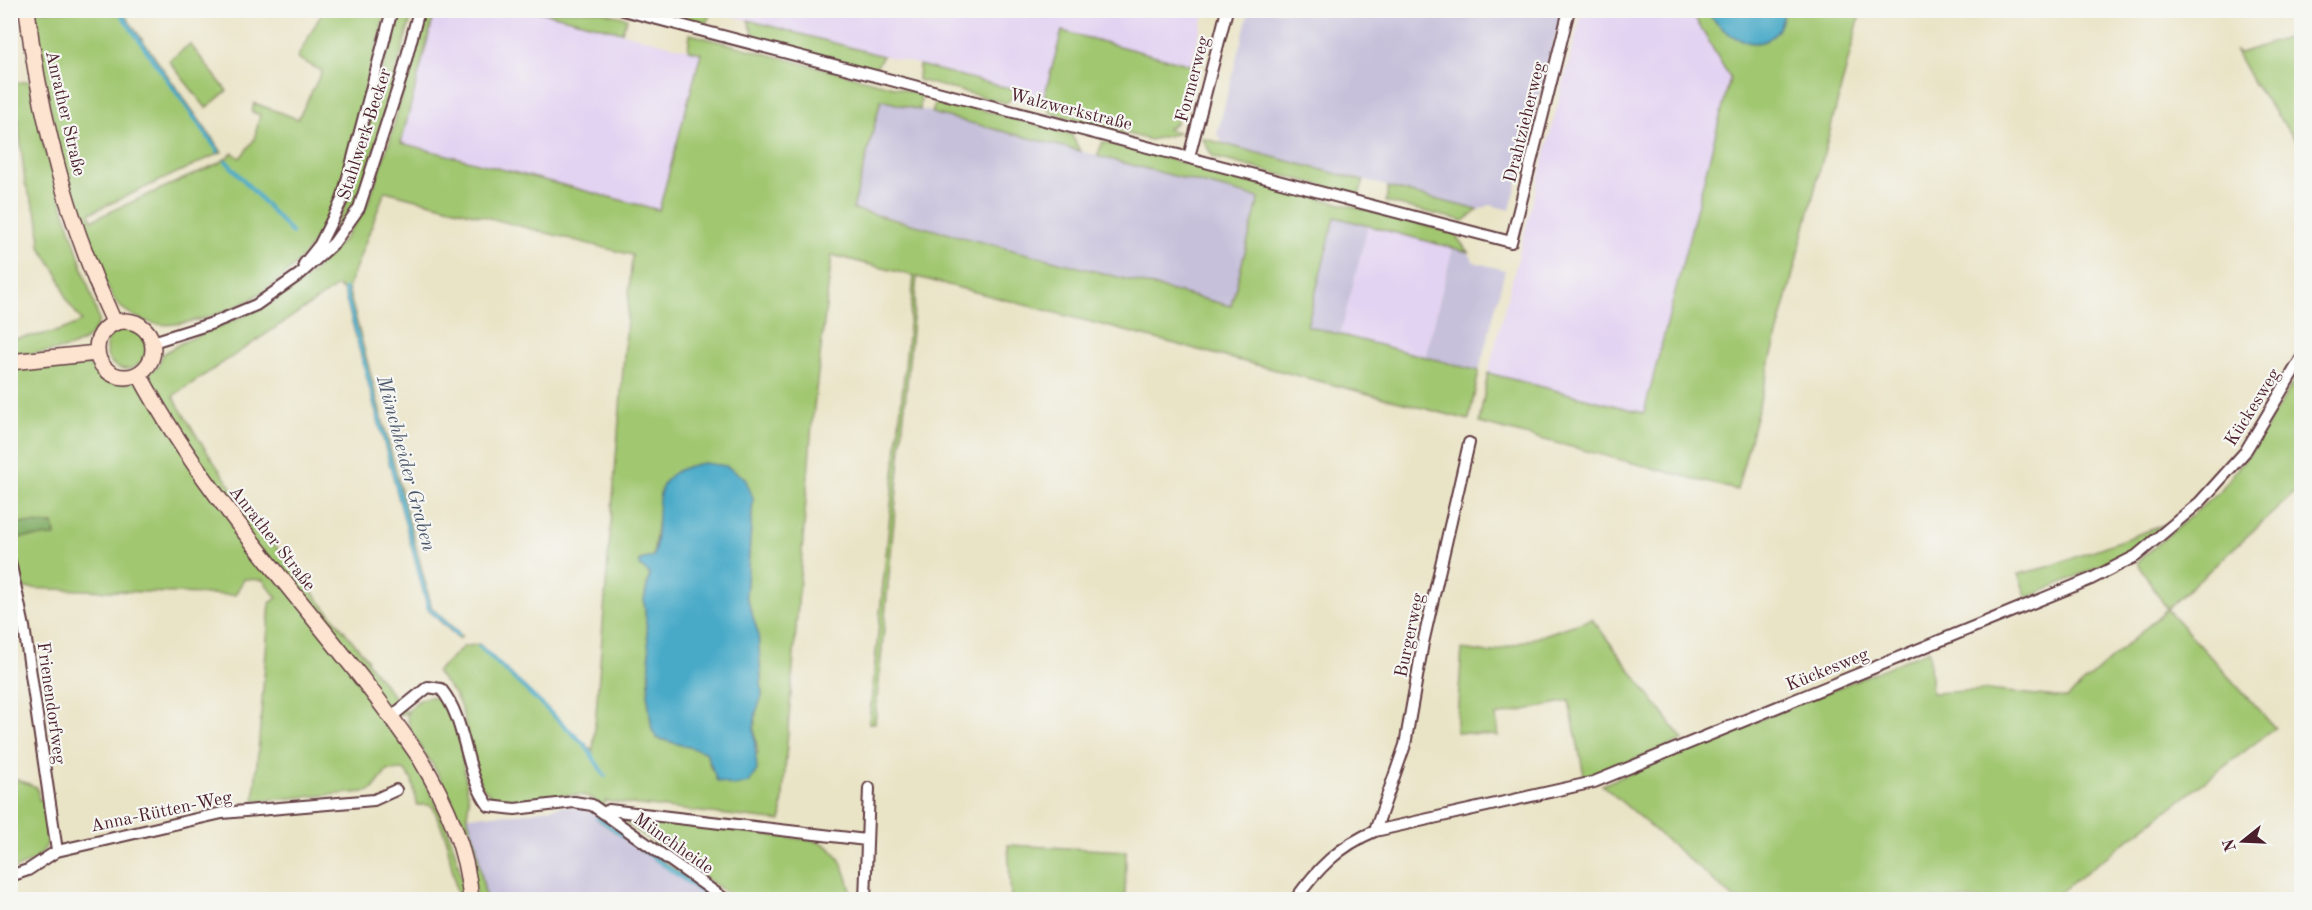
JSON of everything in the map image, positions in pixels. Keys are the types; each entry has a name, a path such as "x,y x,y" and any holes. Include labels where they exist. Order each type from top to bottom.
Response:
{"street":[{"name":"Anrather Straße","path":"27,10 40,95 54,157 84,251 114,322"},
{"name":"Stahlwerk Becker","path":"291,280 320,244 342,200 392,10"},
{"name":"Stahlwerk Becker","path":"153,342 256,305 291,280 334,243 359,208 402,75 419,10"},
{"name":"Walzwerkstraße","path":"622,10 1511,242"},
{"name":"Formerweg","path":"1189,157 1227,10"},
{"name":"Drahtzieherweg","path":"1511,242 1569,10"},
{"path":"114,322 137,323 144,328 153,342 151,360 139,374 131,377 113,375 100,363 97,353 100,336 114,322"},
{"path":"10,362 97,353"},
{"name":"Kückesweg","path":"1295,900 1330,857 1353,841 1375,831 1594,782 2091,579 2136,556 2200,502 2245,452 2301,357"},
{"name":"Anrather Straße","path":"139,374 166,422 219,501 420,758 446,806 461,846 471,900"},
{"name":"Burgerweg","path":"1375,831 1405,744 1423,643 1469,443"},
{"name":"Frienendorfweg","path":"10,561 24,627 57,851"},
{"path":"390,717 428,687 441,689 453,704 477,789 489,806 515,809 574,802 592,805 604,813 609,810 866,840"},
{"path":"865,900 869,788"},
{"name":"Anna-Rütten-Weg","path":"10,876 28,870 57,851 222,813 374,800 396,790"},
{"name":"Münchheide","path":"604,813 726,900"}],"shaded area":[{"path":"435,11 537,11 701,53 659,210 401,143"},
{"path":"712,11 1205,11 1191,65 1062,31 1044,97"},
{"path":"1249,11 1562,11 1510,210 1490,205 1478,210 1224,144 1217,134"},
{"path":"1582,11 1691,11 1730,78 1644,414 1488,373"},
{"path":"881,99 1259,198 1231,306 853,208"},
{"path":"1335,217 1368,226 1340,335 1306,326"},
{"path":"1368,226 1453,248 1425,357 1340,335"},
{"path":"1453,248 1468,252 1474,262 1505,270 1479,371 1425,357"},
{"path":"564,806 578,807 601,817 599,821 710,899 486,899 475,840 467,816 520,814"}],"green space":[{"path":"33,11 122,11 222,152 90,213 92,220 219,163 233,153 240,158 254,140 260,115 252,112 254,103 298,119 322,71 297,58 323,11 386,11 335,202 315,240 291,269 263,292 247,301 212,316 188,322 166,325 144,321 133,316 116,302 89,246 67,180 51,113"},
{"path":"398,11 413,11 378,138 354,208 330,239 348,199"},
{"path":"423,11 435,11 401,143 659,210 701,53 688,50 690,34 921,94 920,110 881,100 853,209 1231,306 1259,198 1097,156 1103,142 1454,233 1468,252 1335,217 1307,326 1479,371 1469,420 917,277 875,723 869,723 914,276 832,255 812,424 781,821 605,801 604,808 589,797 577,795 515,803 503,801 491,795 482,786 472,762 461,709 454,694 436,672 463,647 479,644 593,751 632,255 385,191 348,288 432,608 462,636 459,639 428,610 344,292 338,286 173,396 240,499 368,660 367,662 407,713 386,718 437,804 454,850 464,899 458,899 446,838 433,807 417,805 412,780 404,770 387,771 372,790 365,792 254,801 270,603 277,598 263,580 244,579 235,595 22,588 11,538 55,535 53,524 11,523 11,368 69,363 88,365 108,379 128,383 157,368 163,354 181,343 267,306 307,278 344,239 367,206 390,140","holes":["753,499 746,595 758,633 762,696 756,712 754,729 758,753 711,769 706,752 657,738 652,730 648,699 650,663 644,600 650,573 640,566 640,560 653,557 658,518"]},
{"path":"537,11 599,11 627,18 622,32"},
{"path":"649,11 712,11 705,25"},
{"path":"1691,11 1861,11 1737,490 1479,423 1488,373 1644,413 1730,78"},
{"path":"748,20 883,56 875,69 755,38"},
{"path":"1062,31 1191,65 1176,123 1167,129 1180,133 1150,140 1050,113 1044,97"},
{"path":"2301,33 2301,147 2254,84 2236,51 2240,53"},
{"path":"190,44 227,91 206,108 169,61"},
{"path":"919,65 1020,91 1006,103 918,80"},
{"path":"30,81 45,149 99,320 94,331 75,345 49,352 11,355 10,339 56,332 82,321 67,301 58,274 40,247 39,221 25,183 14,83"},
{"path":"937,98 1071,134 1080,151 932,113"},
{"path":"1202,138 1364,181 1359,195 1213,157"},
{"path":"1388,187 1478,210 1464,221 1386,202"},
{"path":"126,329 140,335 146,349 140,363 126,369 112,363 106,349 112,335"},
{"path":"2301,369 2301,487 2167,609 2137,562 2220,491 2257,443"},
{"path":"11,523 53,524 55,536 11,538"},
{"path":"2166,524 2132,552 2027,598 2018,574 2048,567"},
{"path":"2167,609 2275,728 2051,899 1735,899 1602,785 1929,650 1932,693 1987,690 2067,698"},
{"path":"1592,619 1683,740 1585,780 1569,701 1496,716 1498,736 1456,732 1462,649 1489,653"},
{"path":"428,697 444,700 460,744 469,801 467,816 475,840 486,899 477,899 461,831 450,798 434,767 413,735 407,713 418,701"},
{"path":"10,777 37,787 39,800 44,799 48,826 47,844 43,852 26,864 11,870"},
{"path":"616,816 818,841 833,851 843,865 853,899 736,899"},
{"path":"601,817 718,899 710,899 598,820"},
{"path":"1008,845 1126,851 1125,899 1011,899"}],"water":[{"path":"1707,11 1785,11 1777,32 1768,39 1748,42 1729,33"},
{"path":"704,463 726,466 745,478 753,498 746,595 758,633 762,696 756,712 754,729 757,770 749,783 734,786 717,781 706,752 657,738 652,730 648,699 650,663 644,600 650,574 640,566 640,560 653,557 657,540 659,497 663,485 671,476 684,468"}],"waterway":[{"name":"Münchheider Graben","path":"118,10 218,151"},
{"name":"Münchheider Graben","path":"226,161 292,233"},
{"name":"Münchheider Graben","path":"345,289 429,608 458,635"},
{"name":"Münchheider Graben","path":"479,646 585,745 605,776"},
{"name":"Münchheider Graben","path":"597,817 713,900"}]}
